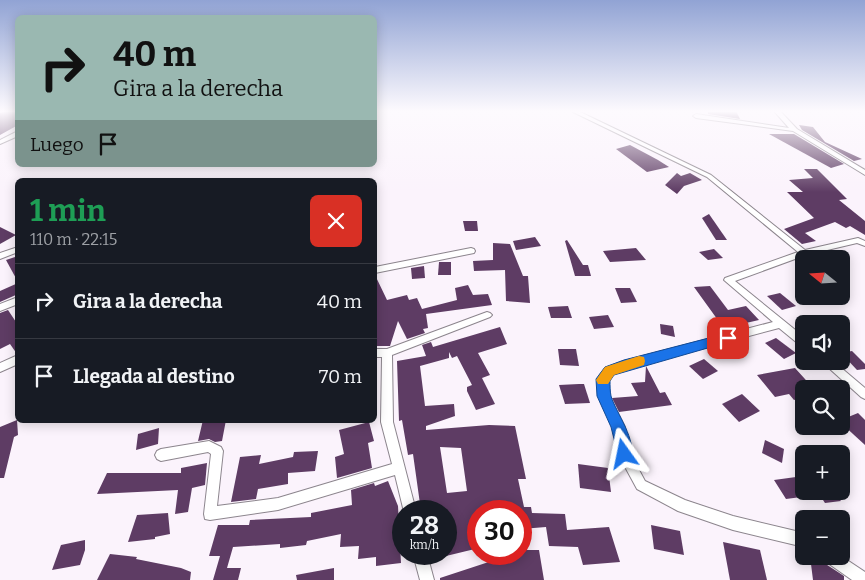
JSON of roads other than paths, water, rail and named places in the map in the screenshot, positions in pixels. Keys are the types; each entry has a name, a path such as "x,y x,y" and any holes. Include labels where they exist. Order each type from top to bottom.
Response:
{"street":[{"path":"630,138 709,176 800,250"},
{"path":"808,138 865,173"},
{"path":"816,250 858,240 865,244"},
{"path":"0,256 15,250"},
{"path":"377,270 471,251"},
{"path":"795,256 728,280 780,324 624,365 610,371 603,379 604,396 619,427 624,454 641,485 682,506 733,523 795,538"},
{"path":"0,308 15,301"},
{"path":"407,500 387,422 381,353 487,315"},
{"path":"770,316 795,336"},
{"path":"0,368 15,361"},
{"path":"837,370 865,394"},
{"path":"161,455 209,446 217,451 210,514 278,504 399,468"},
{"path":"423,565 427,580"},
{"path":"843,565 864,580"}]}
